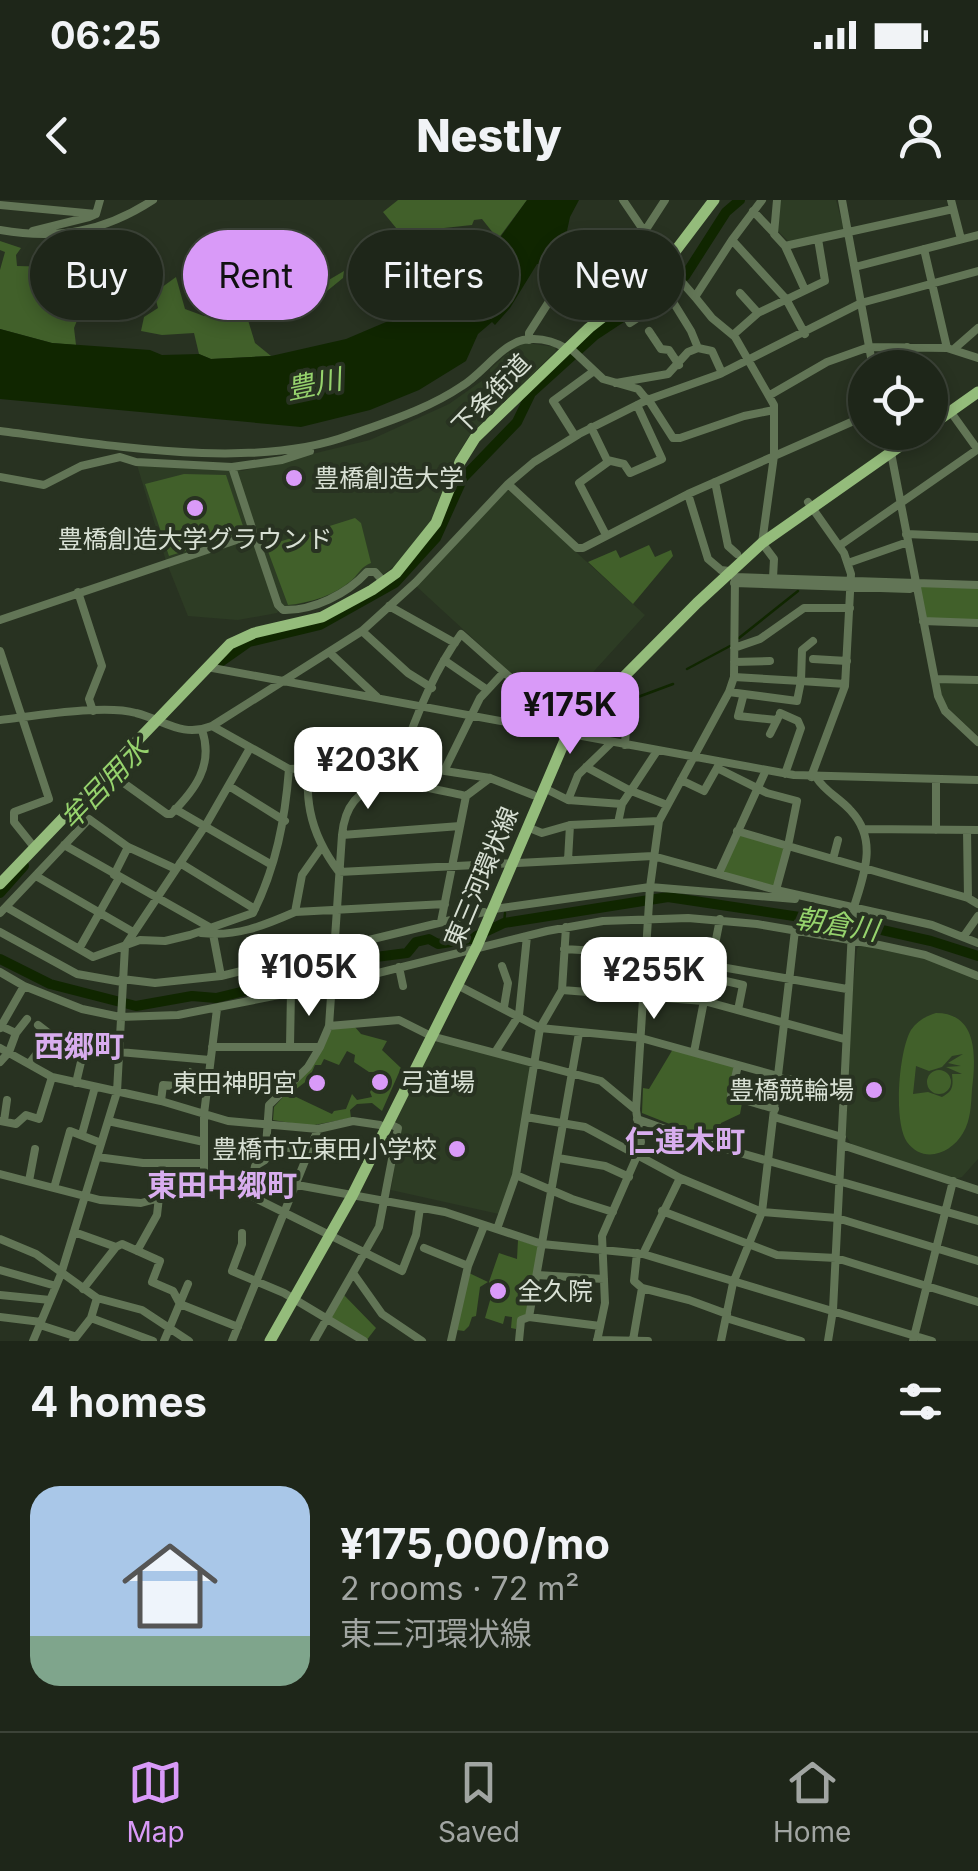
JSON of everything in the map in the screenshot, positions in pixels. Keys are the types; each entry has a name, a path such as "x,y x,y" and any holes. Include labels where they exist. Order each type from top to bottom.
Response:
{"main road":[{"name":"下条街道","path":"684,241 714,200"},
{"name":"下条街道","path":"0,884 112,775 207,666 238,639 315,620 384,582 430,534 470,445 572,350 612,320"},
{"path":"948,402 978,384"},
{"path":"950,412 978,392"},
{"name":"東三河環状線","path":"428,1035 457,985 564,730 730,577 737,554 881,450"},
{"name":"東三河環状線","path":"564,730 730,577 763,538"},
{"name":"東三河環状線","path":"509,863 527,827 538,791"},
{"name":"東三河環状線","path":"262,1341 349,1195 471,950"},
{"name":"東三河環状線","path":"270,1341 291,1297"}],"street":[{"path":"96,214 100,200"},
{"path":"0,230 62,235 92,230 134,213 153,200"},
{"path":"623,200 638,230"},
{"path":"644,230 665,200"},
{"path":"695,297 762,200"},
{"path":"774,234 776,200"},
{"path":"845,201 870,350"},
{"path":"785,246 952,204 960,240"},
{"path":"0,205 51,205 96,214"},
{"path":"753,211 785,246 806,290"},
{"path":"24,234 96,214"},
{"path":"855,266 978,235"},
{"path":"732,240 786,299 804,334"},
{"path":"733,335 758,312 826,281 818,240"},
{"path":"924,249 950,348"},
{"path":"0,720 128,711 186,732 212,726 362,630 508,484 534,462 591,427 648,400 722,373 861,304 978,271"},
{"path":"684,284 712,318 733,335 770,395 774,410 774,456 763,538 774,559 774,578"},
{"path":"740,293 758,312"},
{"path":"528,340 539,317"},
{"path":"684,320 698,348"},
{"path":"950,348 978,328"},
{"path":"649,330 661,349 669,350 680,365"},
{"path":"0,477 44,485 81,466 120,457 136,462 232,467 282,460 429,406 465,385 512,345 528,340 552,341 572,350 594,371 616,383 638,388 673,438 774,410"},
{"path":"770,395 828,362 869,347 950,348 978,358"},
{"path":"616,383 668,374 688,352 698,348 712,351 722,373"},
{"path":"576,436 553,401 594,371"},
{"path":"607,460 624,464 630,473 662,459 637,405"},
{"path":"838,546 978,449 950,412"},
{"path":"508,484 577,548 583,548 688,494 848,423"},
{"path":"591,427 607,460"},
{"path":"0,431 180,451 261,452 325,444"},
{"path":"890,450 935,680 945,710 978,742"},
{"path":"606,535 580,483 607,460"},
{"path":"232,467 278,605 283,610 297,610 329,599 355,585 367,572 375,572 384,582"},
{"path":"715,482 728,546 737,554"},
{"path":"688,494 708,559 730,577 850,585 978,585"},
{"path":"810,504 848,563 850,585 845,684 814,777"},
{"path":"0,620 254,534"},
{"path":"848,563 907,538 978,537"},
{"path":"730,577 850,585"},
{"path":"648,1341 597,1341 606,1303 602,1236 640,1142 636,1114 650,888 659,821 734,677 730,577"},
{"path":"78,592 102,666 89,698 93,711"},
{"path":"390,606 454,642"},
{"path":"734,648 760,640 804,608 850,608"},
{"path":"923,622 978,623"},
{"path":"362,630 400,666 432,688"},
{"path":"400,764 420,706 461,634 564,730"},
{"path":"729,692 743,697 798,701 802,650 813,641"},
{"path":"0,651 49,799 14,812 14,822 34,847"},
{"path":"329,652 378,698"},
{"path":"814,659 846,661"},
{"path":"444,660 486,690"},
{"path":"734,662 770,662"},
{"path":"207,666 564,730 718,766 758,790 798,800 776,890"},
{"path":"444,769 486,690 504,672"},
{"path":"734,677 845,684"},
{"path":"935,680 978,680"},
{"path":"743,697 738,716 779,716 798,721 801,728 785,774"},
{"path":"770,734 786,700"},
{"path":"590,710 626,728 625,745"},
{"path":"212,726 290,769 400,764 490,778 568,800 622,804"},
{"path":"112,775 167,814 192,789 206,762 208,753 202,730"},
{"path":"568,800 578,775 612,742"},
{"path":"339,872 320,848 306,798 310,744 344,751 346,768"},
{"path":"34,1341 61,1274 117,1092 125,946 250,748"},
{"path":"618,823 629,790 658,751"},
{"path":"718,766 814,777 978,780"},
{"path":"681,780 704,791 718,766"},
{"path":"586,767 667,805"},
{"path":"212,931 253,913 269,882 285,821 290,769"},
{"path":"720,873 766,770"},
{"path":"814,777 853,812 868,849 850,939 836,1258 828,1341"},
{"path":"441,922 466,796 490,778"},
{"path":"936,780 936,830"},
{"path":"253,1177 255,1166 265,1160 269,1105 308,1068 329,1026 342,834 349,804 364,792 399,782 466,796"},
{"path":"229,786 285,821"},
{"path":"175,809 272,865"},
{"path":"255,909 178,866 128,847 90,819 3,910 93,957 140,940 165,941 197,932 246,932 295,912 445,904"},
{"path":"527,827 542,834 570,826 659,821"},
{"path":"342,834 460,826"},
{"path":"568,860 570,826"},
{"path":"863,829 978,830"},
{"path":"967,830 968,898"},
{"path":"737,831 978,904"},
{"path":"833,859 838,840"},
{"path":"64,845 212,931 221,976"},
{"path":"80,949 101,912 128,847"},
{"path":"295,912 302,876 320,848"},
{"path":"339,872 653,856 853,909"},
{"path":"36,876 133,932"},
{"path":"0,932 77,974 155,983 221,976 488,912 650,888 717,890 853,909 932,924 978,942"},
{"path":"964,936 978,916"},
{"path":"0,972 24,986 80,1007 120,1015 178,1015 526,936 649,917 720,919 850,939 925,955 978,976"},
{"path":"694,1052 720,919"},
{"path":"497,1229 516,1175 540,1028 562,990 566,928"},
{"path":"721,1341 735,1280 762,1212 794,930"},
{"path":"496,1051 519,1015 526,936"},
{"path":"564,949 647,954 847,990"},
{"path":"399,966 403,986"},
{"path":"502,966 508,983 504,1008"},
{"path":"708,978 742,984 738,1010"},
{"path":"457,985 540,1028 641,1038 843,1094"},
{"path":"16,1033 0,1027 24,986"},
{"path":"562,990 704,1000 844,1040"},
{"path":"290,1046 291,992"},
{"path":"71,1014 80,1007"},
{"path":"204,1187 204,1114 217,1009"},
{"path":"0,1062 27,1019"},
{"path":"329,1026 399,1020 428,1035 574,1072 601,1081 636,1114 702,1142 978,1221"},
{"path":"29,1064 52,1034 38,1024"},
{"path":"529,1317 579,1033"},
{"path":"76,1082 85,1045 210,1060"},
{"path":"212,1047 320,1047"},
{"path":"5,1050 52,1077 161,1101 228,1121 318,1129 353,1122 398,1128 379,1227 314,1341"},
{"path":"738,1064 731,1096 978,1190"},
{"path":"190,1072 190,1076 207,1081 291,1084"},
{"path":"6,1100 2,1121 16,1124 26,1115 39,1119 52,1077"},
{"path":"161,1101 163,1085 178,1086"},
{"path":"82,1134 95,1088"},
{"path":"526,1116 584,1127 680,1178 762,1212 837,1218 978,1261"},
{"path":"108,1122 204,1142"},
{"path":"232,1341 318,1129"},
{"path":"54,1188 70,1132 101,1142"},
{"path":"266,1146 310,1150"},
{"path":"29,1182 35,1150"},
{"path":"97,1156 204,1163"},
{"path":"558,1158 605,1166 628,1178"},
{"path":"0,1174 100,1200 141,1202 242,1176 295,1184 420,1208 542,1244 640,1254 932,1341"},
{"path":"516,1175 613,1212"},
{"path":"680,1178 640,1254 634,1281 642,1288 689,1300 801,1341"},
{"path":"913,1338 952,1181"},
{"path":"223,1182 402,1271 416,1235 420,1208"},
{"path":"136,1251 158,1214 159,1197"},
{"path":"662,1211 777,1255 836,1258 978,1302"},
{"path":"451,1341 468,1266 484,1226"},
{"path":"74,1232 116,1246"},
{"path":"242,1233 232,1270 291,1297 364,1341"},
{"path":"0,1239 36,1254 97,1298 142,1310 190,1341"},
{"path":"83,1288 116,1246 122,1244 160,1261 152,1282 173,1291 180,1304 238,1327"},
{"path":"424,1248 468,1266"},
{"path":"0,1270 56,1286"},
{"path":"353,1274 382,1314 422,1341"},
{"path":"536,1275 604,1279"},
{"path":"164,1341 188,1284"},
{"path":"634,1340 642,1288"},
{"path":"0,1295 50,1300"},
{"path":"0,1317 40,1324 74,1338 91,1318 97,1298"},
{"path":"519,1341 521,1320 529,1317 600,1326"},
{"path":"91,1318 153,1341"},
{"path":"116,1341 120,1327"}],"shaded area":[{"path":"398,200 527,200 505,230 491,230 482,219 474,220 472,225 441,230 398,230 383,212"},
{"path":"779,200 836,200 844,229 789,242 778,231"},
{"path":"0,241 21,248 16,255 17,266 30,266 30,320 77,320 76,345 0,329 0,270 5,252 0,250"},
{"path":"344,271 343,278 328,290 328,280"},
{"path":"176,277 183,320 248,320 255,343 271,356 211,359 199,354 194,333 162,335 141,331 143,320 163,320 163,286"},
{"name":"豊橋創造大学","path":"517,345 555,347 556,351 469,436 450,468 434,519 397,564 381,576 376,570 334,594 277,613 238,620 188,616 166,561 137,465 242,471 370,440 449,404 490,375 490,369"},
{"name":"豊橋創造大学グラウンド","path":"184,474 226,475 245,532 169,556 145,484"},
{"path":"506,488 645,615 555,714 416,586"},
{"path":"355,518 361,523 371,563 330,594 288,605 266,546"},
{"path":"649,545 655,557 671,550 673,556 633,604 588,562 616,550 620,558"},
{"path":"917,584 978,585 978,623 923,621"},
{"path":"937,683 978,683 978,736 948,708 939,694"},
{"path":"738,834 785,847 775,887 723,872"},
{"path":"860,945 930,960 978,979 978,1159 962,1177 955,1179 854,1148 844,1133 850,1017"},
{"path":"936,1013 960,1020 967,1029 974,1064 966,1128 944,1151 929,1154 907,1142 900,1119 899,1086 903,1053 911,1030","holes":["963,1054 948,1063 961,1066 946,1067 962,1074 952,1074 949,1092 942,1097 928,1092 913,1094 916,1066 929,1071 942,1067 952,1056"]},
{"path":"355,1027 361,1034 387,1041 382,1050 401,1068 382,1111 372,1103 357,1104 350,1110 351,1118 309,1126 273,1120 274,1107 310,1067 332,1029","holes":["347,1051 355,1055 354,1062 376,1072 372,1078 376,1081 370,1092 372,1097 357,1100 352,1094 346,1109 332,1114 294,1096 315,1065 321,1065 324,1059 339,1065"]},
{"name":"豊橋市立東田小学校","path":"439,1041 531,1066 513,1173 499,1214 391,1190 401,1126 395,1121 433,1044"},
{"path":"673,1049 734,1067 727,1099 742,1103 740,1114 721,1123 715,1142 642,1113 643,1088 649,1089"},
{"path":"939,1070 951,1082 939,1094 927,1082"},
{"path":"518,1240 538,1246 527,1316 518,1319 516,1329 511,1328 512,1317 505,1316 503,1324 485,1318 493,1290 489,1282 499,1253 517,1259"},
{"path":"469,1273 488,1282 480,1287 476,1316 464,1331 457,1330"},
{"path":"342,1293 376,1328 366,1341 328,1319"}],"water":[{"path":"527,200 579,200 567,230 539,230 539,264 519,293 519,230 505,230"},
{"name":"豊川","path":"391,320 499,320 478,334 466,361 419,390 370,410 301,427 0,399 0,329 52,343 150,350 162,355 199,354 211,359 271,356 346,339"}],"waterway":[{"name":"牟呂用水","path":"685,276 726,212 740,200"},
{"name":"牟呂用水","path":"222,661 249,642 320,625 395,583 436,538 463,478 517,422 531,393 595,335 618,320"},
{"path":"739,638 798,591"},
{"path":"687,669 730,646"},
{"path":"611,707 673,684"},
{"name":"牟呂用水","path":"0,893 24,866"},
{"name":"朝倉川","path":"0,959 50,984 136,1006 192,996 216,998 249,990 269,979 337,962 407,953 416,942 429,939 438,944 470,939 504,923 668,897 873,928 978,956"},
{"path":"504,923 505,913"}],"place":[{"name":"豊橋創造大学","path":"294,478"},
{"name":"豊橋創造大学グラウンド","path":"195,508"},
{"name":"弓道場","path":"380,1082"},
{"name":"東田神明宮","path":"317,1083"},
{"name":"豊橋競輪場","path":"874,1090"},
{"name":"豊橋市立東田小学校","path":"457,1149"},
{"name":"全久院","path":"498,1291"}],"district":[{"name":"西郷町","path":"79,1047"},
{"name":"仁連木町","path":"685,1142"},
{"name":"東田中郷町","path":"222,1186"}]}
